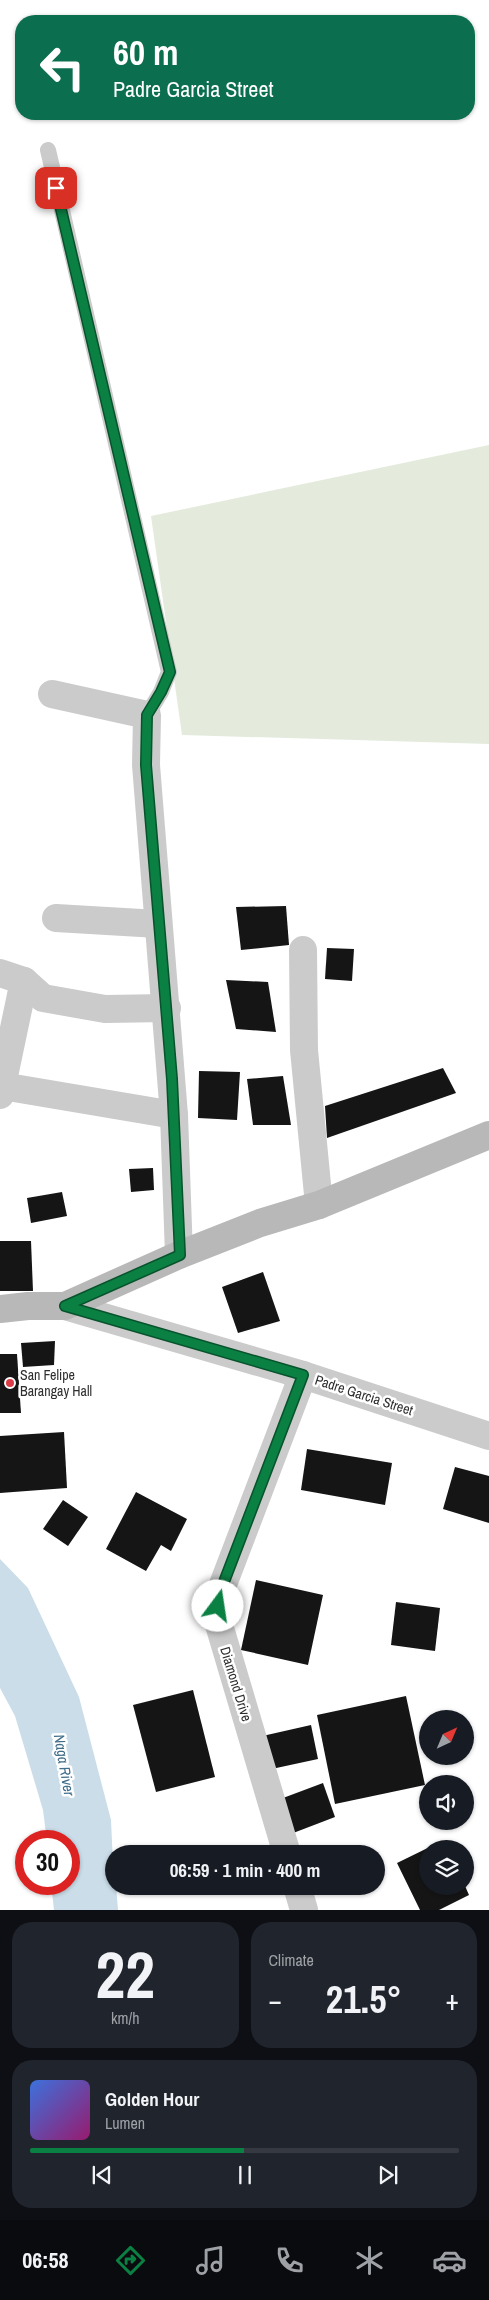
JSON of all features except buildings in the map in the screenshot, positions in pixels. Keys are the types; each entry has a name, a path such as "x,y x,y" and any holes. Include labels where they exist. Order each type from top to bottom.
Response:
{"main road":[{"path":"0,1310 28,1306 65,1306 180,1255 260,1223 319,1205 489,1135"}],"street":[{"path":"52,694 147,715 146,765 158,924 167,1008 180,1255"},
{"path":"56,918 158,924"},
{"path":"303,950 304,1050 319,1205"},
{"path":"167,1008 105,1008 43,998 12,977 1,1090 174,1115"},
{"name":"Padre Garcia Street","path":"65,1306 303,1375 489,1436"},
{"name":"Diamond Drive","path":"284,1845 216,1618 219,1595 303,1375"},
{"path":"300,1895 304,1910"}],"lane":[{"path":"48,150 170,672 147,715"}],"shaded area":[{"path":"489,445 489,744 182,735 151,516"}],"water":[{"name":"Naga River","path":"0,1559 28,1588 79,1697 111,1820 112,1845 105,1845 105,1895 117,1895 118,1910 54,1910 52,1895 80,1895 80,1830 46,1830 43,1810 15,1716 0,1688"}],"place":[{"name":"San Felipe Barangay Hall","path":"10,1383"}],"route":[{"path":"56,188 170,672 147,715 146,765 172,1079 180,1255 65,1306 303,1375 219,1595 218,1606"}]}
